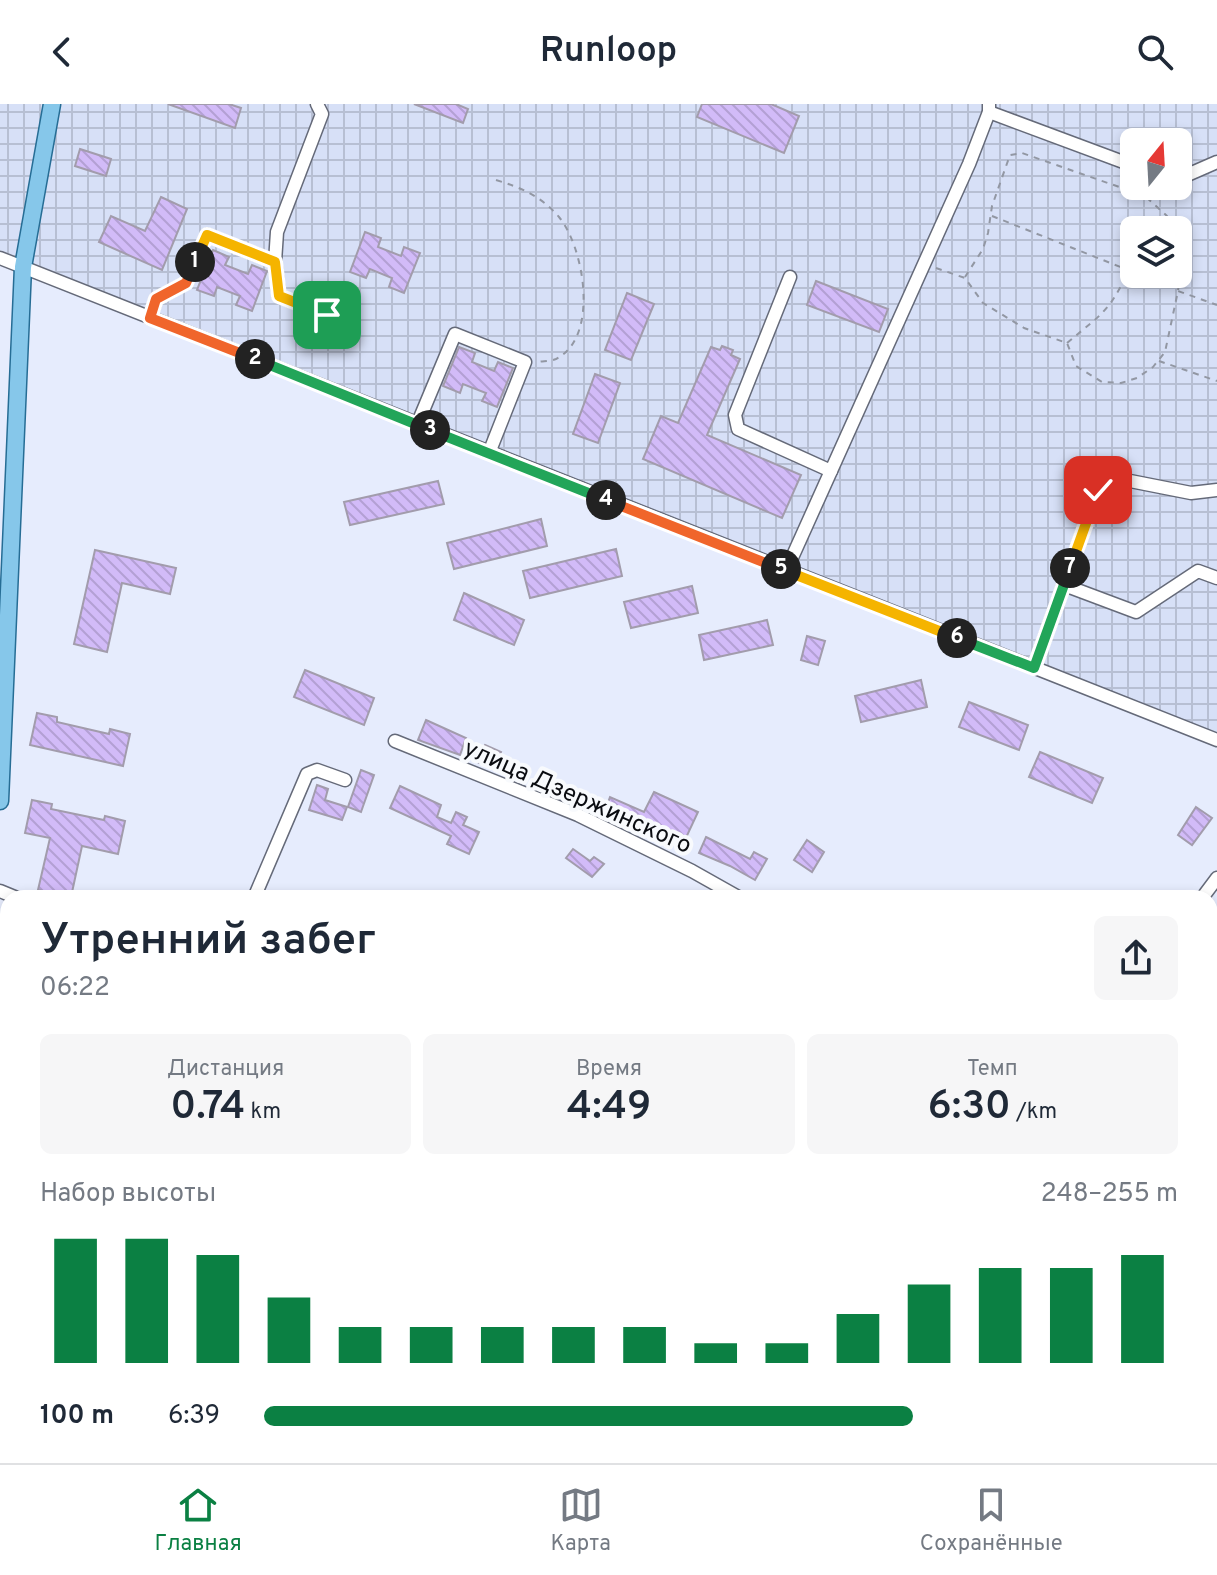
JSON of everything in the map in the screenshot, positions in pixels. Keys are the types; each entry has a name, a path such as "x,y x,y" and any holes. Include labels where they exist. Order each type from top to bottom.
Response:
{"main road":[{"path":"0,801 4,605 23,267 52,104"}],"street":[{"path":"317,104 322,114 277,232 275,262 279,296 327,315"},
{"path":"786,571 924,263 989,108 1120,160"},
{"path":"1192,173 1217,162"},
{"path":"150,318 156,299 186,283 207,235 275,262"},
{"path":"0,258 1217,740"},
{"path":"790,277 735,415 738,429 831,471"},
{"path":"417,425 455,334 525,362 489,453"},
{"path":"1034,668 1098,490 1104,483 1115,478 1191,493 1217,490"},
{"path":"1064,585 1136,612 1198,571 1217,578"},
{"name":"улица Дзержинского","path":"395,741 578,815 726,890"},
{"path":"257,890 307,774 317,770 345,780"}],"path":[{"path":"965,278 983,249 1004,167 1010,155 1022,153 1145,196 1167,216"},
{"path":"496,180 526,189 540,197 560,218 575,242 583,280 583,310 577,336 567,351 555,360 525,362"},
{"path":"991,216 1120,267"},
{"path":"924,263 965,278 983,303 1024,328 1067,343 1076,366 1102,382 1121,383 1137,378 1158,361 1165,352 1178,288"},
{"path":"1067,343 1101,317 1120,288"},
{"path":"1176,288 1217,305"},
{"path":"1158,361 1217,381"}],"shaded area":[{"path":"0,104 1217,104 1217,736 0,250"}],"building":[{"path":"168,104 229,104 241,108 235,128"},
{"path":"414,104 456,104 468,109 463,123"},
{"path":"702,104 771,104 799,116 784,153 697,117"},
{"path":"80,149 111,159 106,176 75,166"},
{"path":"161,197 187,209 162,270 99,242 111,216 145,231"},
{"path":"365,232 381,238 378,247 401,256 404,247 420,253 404,293 389,287 392,278 370,269 366,278 350,272"},
{"path":"213,250 229,257 225,265 248,274 252,265 267,271 252,311 236,305 240,296 217,287 214,296 197,290"},
{"path":"816,281 888,309 879,332 807,305"},
{"path":"627,293 654,304 631,360 605,350"},
{"path":"722,346 733,350 731,355 740,359 707,435 801,475 782,518 643,459 661,416 678,423 711,347 720,350"},
{"path":"459,347 475,353 472,362 494,371 498,362 513,368 497,407 482,401 486,393 463,384 460,393 443,386"},
{"path":"595,374 620,383 598,443 573,434"},
{"path":"438,481 444,504 350,525 344,502"},
{"path":"541,519 547,546 454,569 447,543"},
{"path":"616,549 622,576 530,598 523,571"},
{"path":"95,550 176,568 170,594 122,583 107,652 74,644"},
{"path":"692,586 698,613 631,628 624,602"},
{"path":"464,593 524,620 514,645 454,620"},
{"path":"767,620 773,645 704,660 699,635"},
{"path":"807,636 825,641 818,665 801,660"},
{"path":"305,670 374,698 364,725 294,697"},
{"path":"921,680 927,707 861,722 855,696"},
{"path":"969,702 1028,725 1019,750 959,727"},
{"path":"37,713 57,717 57,722 109,734 110,729 130,734 123,766 30,745"},
{"path":"426,720 466,738 460,755 418,740"},
{"path":"485,745 501,752 494,769 477,762"},
{"path":"1040,752 1103,778 1092,803 1029,777"},
{"path":"361,770 374,775 361,812 348,807"},
{"path":"317,785 328,789 325,800 347,807 342,820 309,810"},
{"path":"400,786 441,805 437,817 451,823 456,812 467,817 463,825 479,832 469,854 447,844 451,836 390,808"},
{"path":"654,792 698,812 684,842 624,815 623,820 605,811 610,797 644,812"},
{"path":"32,800 52,804 51,809 125,821 118,854 82,846 73,890 38,890 50,838 25,833"},
{"path":"1196,807 1212,818 1192,845 1178,835"},
{"path":"706,837 750,859 754,852 767,859 755,880 699,853"},
{"path":"807,840 824,852 812,872 794,860"},
{"path":"573,849 590,861 594,857 604,864 592,877 566,858"}],"route":[{"path":"327,315 279,296 275,262 207,235 186,283 156,299 150,318 1034,668 1098,490"}]}
